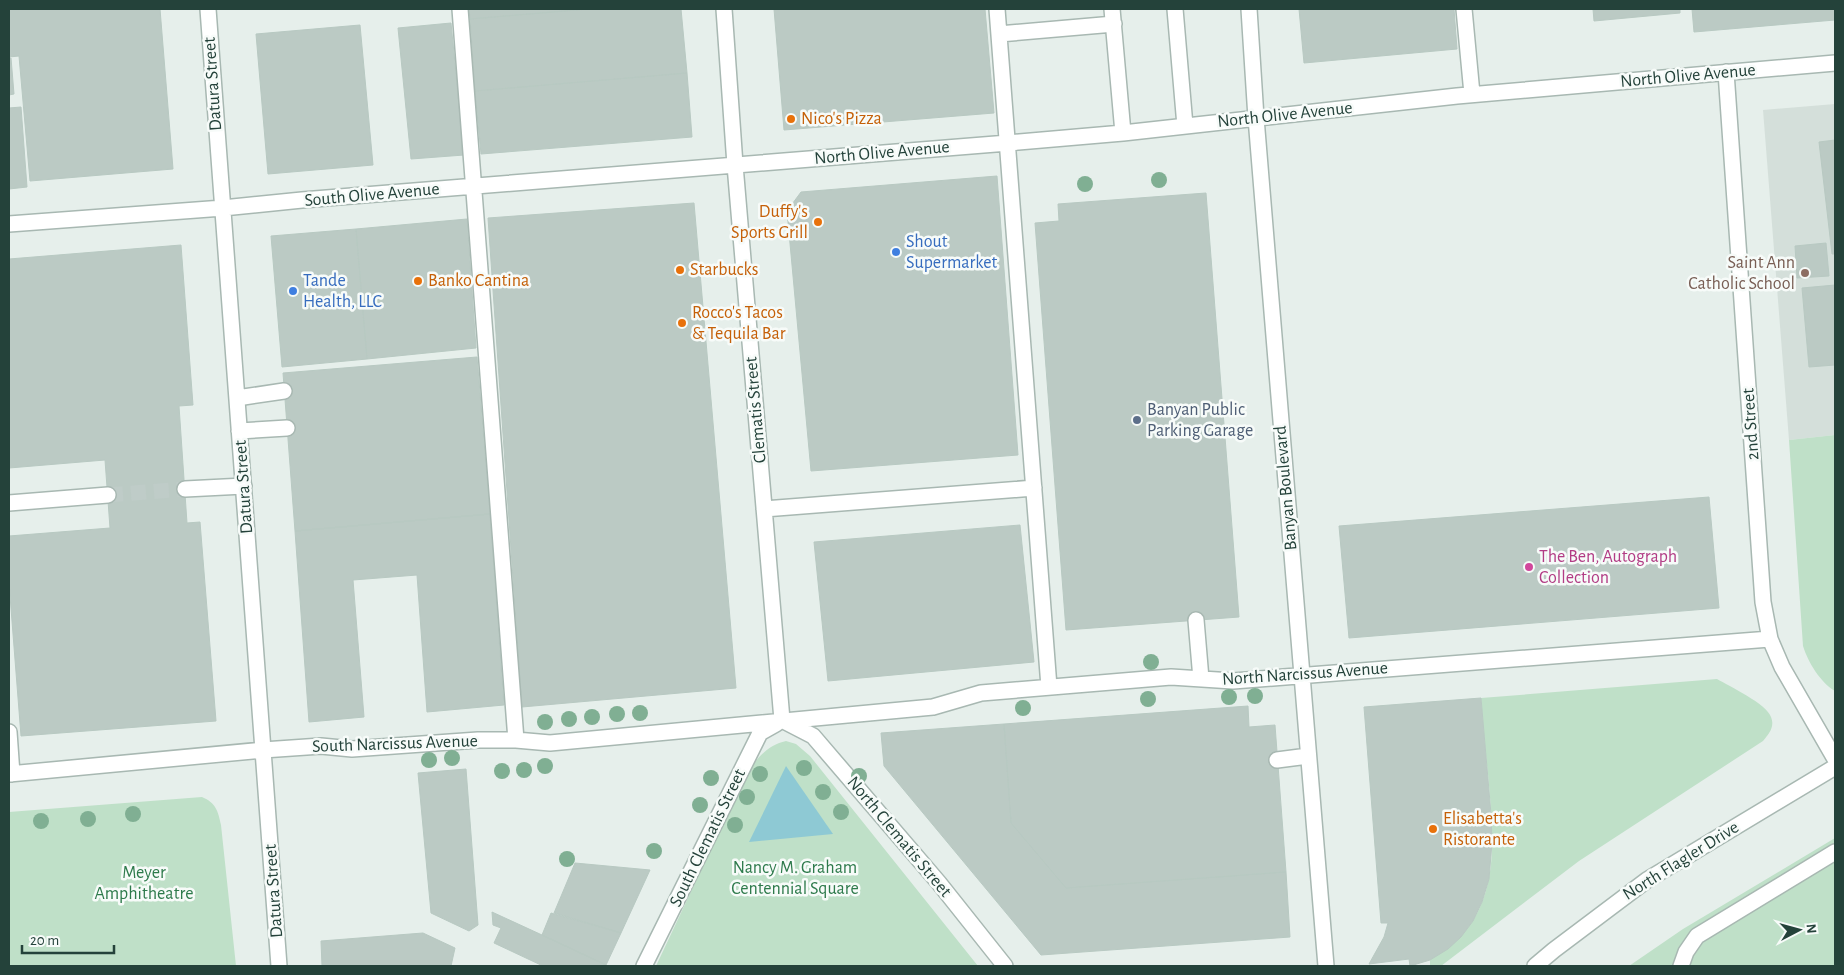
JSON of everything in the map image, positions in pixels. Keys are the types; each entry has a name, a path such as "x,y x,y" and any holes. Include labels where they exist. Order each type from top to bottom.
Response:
{"street":[{"name":"Datura Street","path":"208,9 279,966"},
{"path":"460,9 516,740"},
{"name":"Clematis Street","path":"724,9 735,165 782,720"},
{"path":"997,9 1049,687"},
{"path":"1112,9 1123,133"},
{"path":"1175,9 1185,126"},
{"name":"Banyan Boulevard","path":"1249,9 1256,118 1326,966"},
{"path":"1464,9 1472,94"},
{"path":"999,34 1114,24"},
{"name":"North Olive Avenue","path":"735,165 1123,133 1472,94 1835,63"},
{"name":"2nd Street","path":"1726,72 1763,602 1770,639 1782,666 1835,759"},
{"name":"South Olive Avenue","path":"9,224 735,165"},
{"path":"237,398 284,391"},
{"path":"240,431 287,428"},
{"path":"185,489 244,486"},
{"path":"764,509 1034,488"},
{"path":"9,503 108,495"},
{"path":"1196,620 1200,679"},
{"name":"North Narcissus Avenue","path":"782,720 933,707 981,693 1049,687 1171,677 1233,681 1770,639"},
{"name":"South Narcissus Avenue","path":"10,774 263,750 321,746 352,749 478,740 550,742 782,720"},
{"name":"South Clematis Street","path":"644,966 760,733 782,720"},
{"name":"North Clematis Street","path":"782,720 813,736 939,883 1005,966"},
{"path":"9,732 10,774"},
{"path":"1277,760 1308,756"},
{"name":"North Flagler Drive","path":"1535,966 1647,880 1835,767"},
{"path":"1681,966 1686,952 1697,936 1835,852"}],"shaded area":[{"name":"Saint Ann Catholic School","path":"1835,104 1835,435 1789,440 1763,110"}],"green space":[{"path":"1835,435 1835,691 1815,671 1803,646 1789,440"},
{"path":"1717,679 1755,701 1768,712 1771,717 1772,727 1763,741 1579,861 1441,966 1430,966 1430,960 1468,928 1481,905 1487,887 1492,850 1492,831 1481,698"},
{"name":"Nancy M. Graham Centennial Square","path":"786,741 796,744 810,756 978,966 656,966 746,776 765,751 778,743"},
{"name":"Meyer Amphitheatre","path":"202,797 216,808 221,825 236,966 9,966 9,812"},
{"path":"1835,838 1835,966 1629,966 1683,929"}],"water":[{"path":"786,766 833,834 749,842"}],"building":[{"path":"9,9 160,9 173,169 30,181 19,56 9,57"},
{"path":"469,9 588,9 470,19"},
{"path":"588,9 681,9 687,73 475,91 470,19"},
{"path":"774,9 985,9 994,113 784,130"},
{"path":"1299,9 1454,9 1457,49 1304,63"},
{"path":"1593,9 1680,9 1680,13 1594,21"},
{"path":"1692,9 1835,9 1835,20 1694,32"},
{"path":"451,23 464,155 411,159 398,28"},
{"path":"360,25 373,165 268,174 256,34"},
{"path":"9,58 11,58 14,94 9,95"},
{"path":"687,73 692,137 481,154 475,91"},
{"path":"21,107 27,187 9,189 9,108"},
{"path":"1835,140 1835,254 1832,254 1819,142"},
{"path":"997,176 1018,455 811,471 787,211 801,192"},
{"name":"Banyan Public Parking Garage","path":"1206,193 1239,617 1066,630 1035,223 1059,221 1058,204"},
{"path":"694,203 736,688 522,707 488,218"},
{"path":"467,219 476,348 367,359 356,229"},
{"path":"356,229 367,359 282,367 271,236"},
{"path":"1826,243 1829,276 1797,278 1795,246"},
{"path":"181,245 193,405 179,406 187,523 200,522 216,721 21,736 9,583 9,536 110,528 105,460 9,468 9,259"},
{"path":"1835,285 1835,365 1809,367 1802,288"},
{"path":"477,357 490,514 295,531 283,373"},
{"name":"The Ben, Autograph Collection","path":"1709,497 1719,608 1349,638 1339,526"},
{"path":"490,514 504,705 427,712 417,575 353,580 364,717 309,722 295,531"},
{"path":"1020,525 1034,662 828,681 814,542"},
{"name":"Elisabetta's Ristorante","path":"1481,698 1492,843 1489,879 1482,902 1473,921 1461,937 1448,949 1430,960 1410,966 1409,959 1369,964 1384,937 1388,923 1381,923 1364,707"},
{"path":"1248,706 1249,727 1275,725 1286,872 1066,888 1011,823 1004,724"},
{"path":"1004,724 1011,823 1066,888 1286,872 1290,937 1041,955 884,766 881,733"},
{"path":"466,769 478,925 469,931 431,913 418,773"},
{"path":"575,863 650,870 621,933 554,913"},
{"path":"492,912 606,965 543,966 494,943 501,928 493,925"},
{"path":"551,913 621,933 606,965 542,935"},
{"path":"423,933 455,948 451,966 322,966 321,941"}],"tunnel":[{"path":"108,495 185,489"}],"place":[{"name":"Nico's Pizza","path":"791,119"},
{"name":"Duffy's Sports Grill","path":"818,222"},
{"name":"Shout Supermarket","path":"896,252"},
{"name":"Starbucks","path":"680,270"},
{"name":"Saint Ann Catholic School","path":"1805,273"},
{"name":"Banko Cantina","path":"418,281"},
{"name":"Tande Health, LLC","path":"293,291"},
{"name":"Rocco's Tacos & Tequila Bar","path":"682,323"},
{"name":"Banyan Public Parking Garage","path":"1137,420"},
{"name":"The Ben, Autograph Collection","path":"1529,567"},
{"name":"Elisabetta's Ristorante","path":"1433,829"}]}
